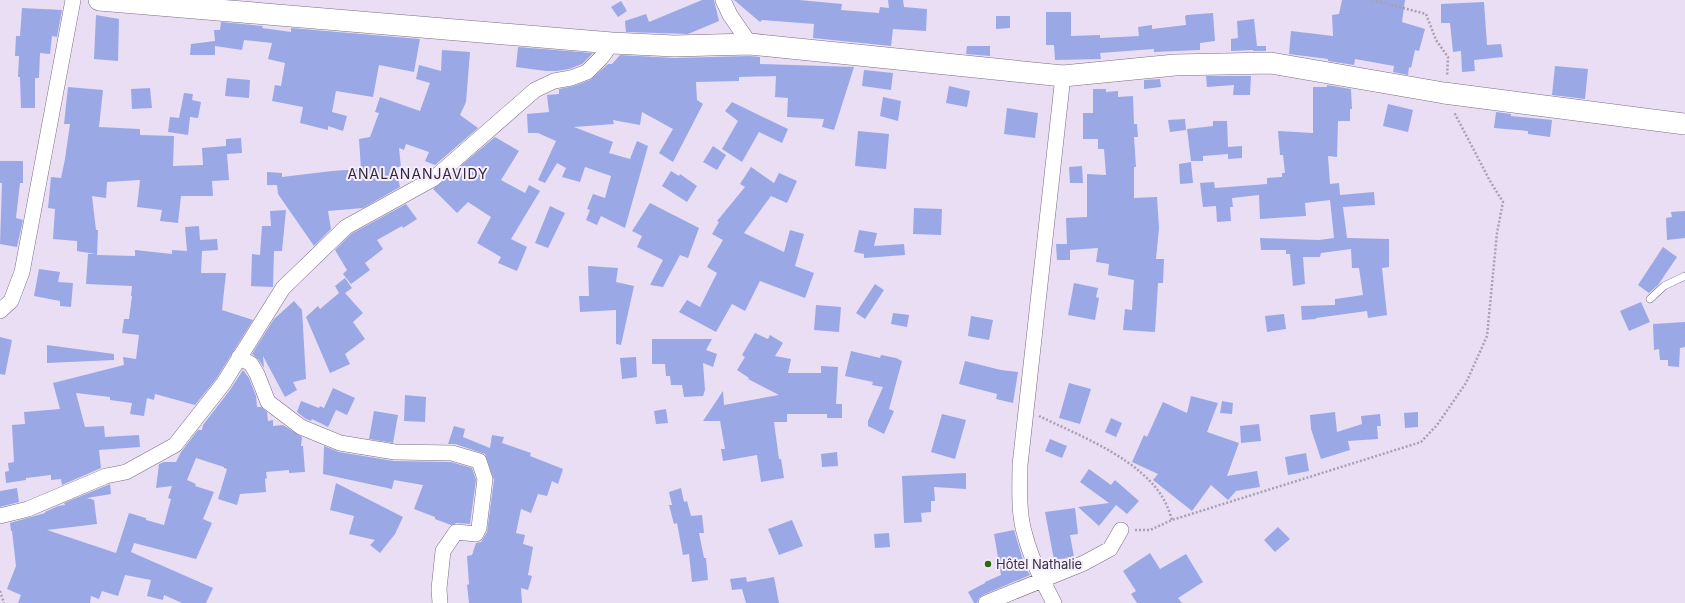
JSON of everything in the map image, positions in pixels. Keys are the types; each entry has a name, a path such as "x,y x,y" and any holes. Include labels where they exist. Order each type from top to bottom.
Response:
{"street":[{"path":"0,311 11,301 22,272 73,0"},
{"path":"99,0 612,43 674,46 750,44 1063,76 1175,65 1271,63 1444,93 1685,124"},
{"path":"723,0 730,15 750,44"},
{"path":"0,516 28,508 106,476 126,472 175,445 223,384 283,288 346,227 433,179 535,90 554,81 571,78 587,72 601,58 612,43"},
{"path":"1054,603 1043,581 1025,535 1020,501 1020,465 1063,76"},
{"path":"239,357 251,364 268,402 301,427 340,443 395,452 452,453 479,461 485,479 479,528 476,534 456,532 443,551 440,603"},
{"path":"986,603 1043,581 1110,550 1121,530"}],"lane":[{"path":"1650,299 1664,286 1685,276"}],"path":[{"path":"1121,530 1150,530 1172,520 1420,442 1436,425 1466,383 1487,336 1497,233 1503,202 1490,181 1444,93 1448,69 1448,57 1436,40 1426,14 1372,0"},
{"path":"1026,410 1120,456 1149,479 1165,502 1172,520"},
{"path":"0,591 4,603"}],"building":[{"path":"702,0 714,0 719,21 688,34 626,32 625,21 646,14 649,22"},
{"path":"734,0 799,0 842,4 841,10 879,13 880,7 889,8 888,0 903,0 904,7 927,9 926,31 893,29 891,46 813,38 814,24 762,20 760,22"},
{"path":"1342,0 1405,0 1402,22 1425,29 1419,51 1415,50 1408,75 1393,72 1394,66 1355,59 1354,65 1328,61 1328,59 1289,54 1291,31 1333,36 1332,15 1339,14"},
{"path":"621,1 627,11 618,17 611,7"},
{"path":"1484,2 1487,45 1501,44 1503,57 1474,60 1475,71 1462,72 1461,51 1453,52 1450,23 1441,23 1441,4"},
{"path":"22,8 62,10 57,37 52,36 50,54 40,53 39,78 35,78 35,108 21,108 20,77 18,77 19,56 15,56 16,36 20,36"},
{"path":"1046,12 1071,12 1071,36 1100,35 1100,38 1139,36 1138,27 1152,25 1152,29 1186,25 1185,16 1187,15 1213,13 1215,41 1200,43 1200,50 1154,52 1154,49 1100,53 1101,59 1055,60 1054,45 1046,45"},
{"path":"96,15 119,19 118,61 94,59"},
{"path":"996,16 1010,16 1010,28 996,29"},
{"path":"1254,19 1257,46 1266,46 1266,51 1231,51 1231,39 1238,38 1237,21"},
{"path":"221,22 263,26 262,28 291,32 291,28 420,39 414,72 379,65 373,97 336,91 332,112 347,116 343,131 328,126 328,130 300,123 303,107 272,101 275,85 281,86 285,63 268,59 272,43 244,40 242,50 215,46 215,55 190,55 191,44 215,41 214,30 220,30"},
{"path":"967,46 990,46 990,56 966,54"},
{"path":"518,47 593,53 582,64 569,69 546,71 516,67"},
{"path":"442,50 470,52 466,102 460,115 478,128 435,165 425,161 429,152 406,144 404,150 399,148 401,167 395,167 400,187 363,208 328,211 331,229 314,246 278,194 277,185 267,185 267,172 282,173 282,177 361,169 359,139 370,137 379,113 375,112 380,97 420,111 430,83 416,79 419,65 441,71"},
{"path":"620,55 674,58 750,56 760,57 760,64 854,67 834,130 822,127 824,119 787,117 788,98 775,97 776,76 739,77 739,81 696,82 697,100 703,104 673,162 659,153 673,129 642,112 640,125 613,120 614,124 574,127 613,142 609,153 630,159 637,141 648,146 625,228 601,216 597,225 586,220 590,210 587,209 593,194 605,198 611,176 585,167 580,182 562,177 566,168 557,163 545,183 538,180 556,141 538,133 528,133 527,114 549,112 547,95 559,94 559,89 574,86 590,80 608,64 612,64"},
{"path":"1555,66 1588,69 1585,99 1552,95"},
{"path":"864,70 893,73 891,90 862,86"},
{"path":"1206,76 1251,76 1250,95 1233,95 1234,85 1207,87"},
{"path":"227,78 250,80 249,98 225,96"},
{"path":"1160,79 1161,87 1144,89 1144,80"},
{"path":"1327,85 1351,89 1352,109 1350,109 1350,121 1338,121 1337,157 1328,156 1330,184 1339,183 1340,195 1374,192 1375,205 1343,207 1347,238 1389,239 1389,267 1382,268 1387,315 1368,318 1367,311 1302,320 1301,306 1335,305 1335,299 1363,295 1359,268 1352,268 1351,249 1321,253 1320,257 1303,257 1305,284 1293,286 1290,254 1286,254 1286,250 1261,250 1260,238 1319,240 1334,238 1330,200 1305,203 1306,216 1260,219 1259,195 1232,198 1233,207 1230,207 1231,221 1217,222 1216,206 1203,207 1200,183 1214,182 1215,188 1267,184 1267,178 1282,177 1282,173 1285,173 1283,155 1280,155 1278,131 1313,133 1313,87 1327,87"},
{"path":"949,86 970,91 967,107 946,103"},
{"path":"68,87 103,90 99,127 140,129 140,135 174,136 173,166 203,165 202,148 226,146 226,139 241,138 242,153 227,154 229,180 212,181 213,196 181,196 178,223 160,221 162,210 137,207 140,180 107,182 106,198 92,196 96,230 98,230 97,255 135,256 135,250 172,254 172,250 187,251 185,227 199,226 200,240 217,239 218,250 202,251 201,273 226,273 222,310 253,320 216,379 195,405 155,394 154,400 147,398 144,416 130,414 132,403 110,400 110,397 76,393 85,427 104,426 105,437 139,435 140,447 99,450 101,468 62,485 61,479 51,480 51,475 26,478 26,480 6,483 5,472 9,471 8,463 14,462 12,425 25,424 24,412 60,409 53,383 124,365 123,357 136,359 139,335 122,333 124,319 129,319 132,286 86,284 88,254 95,254 77,251 77,241 53,239 55,209 48,208 51,177 61,178 65,159 70,124 64,124"},
{"path":"150,88 152,108 132,109 131,89"},
{"path":"1093,89 1106,89 1106,92 1118,91 1118,97 1133,96 1134,124 1137,124 1138,137 1134,137 1136,167 1134,167 1134,198 1157,197 1159,228 1156,259 1164,259 1163,283 1158,283 1155,332 1123,330 1125,309 1132,310 1134,280 1108,275 1109,264 1096,262 1098,248 1070,250 1070,260 1057,260 1056,244 1067,244 1066,218 1087,217 1087,174 1106,175 1104,149 1098,149 1098,139 1083,139 1083,113 1093,113"},
{"path":"184,93 193,94 192,100 201,102 198,118 190,117 188,135 168,132 170,117 179,118"},
{"path":"883,97 901,101 898,121 880,116"},
{"path":"732,102 788,129 782,143 759,132 742,162 722,149 738,121 725,111"},
{"path":"1388,104 1413,110 1408,132 1383,126"},
{"path":"1007,108 1038,113 1035,138 1004,134"},
{"path":"1496,112 1511,114 1511,116 1552,120 1550,137 1528,134 1528,131 1494,128"},
{"path":"1185,119 1186,130 1170,132 1168,120"},
{"path":"1213,121 1227,121 1228,147 1242,146 1242,158 1228,159 1228,154 1203,156 1203,161 1191,161 1187,129 1213,126"},
{"path":"858,131 889,134 886,169 855,166"},
{"path":"495,137 519,151 501,180 525,193 529,185 540,191 511,239 527,247 517,271 498,263 501,257 477,243 491,217 468,202 457,213 433,189"},
{"path":"713,146 726,155 717,170 703,162"},
{"path":"0,161 23,161 23,183 20,183 16,218 23,220 17,247 0,244 2,183 0,183"},
{"path":"1191,162 1193,183 1180,184 1179,164"},
{"path":"1082,166 1083,183 1070,183 1069,167"},
{"path":"751,167 774,183 779,173 797,181 787,203 771,196 744,233 784,252 790,230 804,234 795,266 814,273 805,298 760,281 745,311 732,304 716,332 679,312 687,300 700,307 717,273 707,267 723,240 712,234 719,222 717,221 745,187 740,184"},
{"path":"671,171 679,176 680,174 697,186 687,202 662,186"},
{"path":"650,203 699,228 688,258 680,255 663,287 650,285 663,260 637,247 642,236 632,231"},
{"path":"406,204 417,219 403,228 402,226 377,240 383,249 365,263 370,270 351,284 343,274 347,270 335,250 351,234"},
{"path":"550,206 565,213 548,248 535,243"},
{"path":"914,208 942,209 941,235 913,234"},
{"path":"286,210 282,251 274,251 273,287 251,286 252,254 260,255 262,226 271,226 270,211"},
{"path":"1685,211 1685,238 1667,240 1666,218 1672,217 1671,212"},
{"path":"859,230 877,233 874,246 904,244 905,255 864,258 864,254 854,252"},
{"path":"1663,247 1677,257 1658,285 1649,293 1638,285"},
{"path":"588,266 618,268 616,282 634,286 621,345 616,344 616,310 580,312 579,296 589,296"},
{"path":"39,269 60,272 58,282 73,283 71,307 60,306 60,301 34,296"},
{"path":"345,278 352,288 345,293 363,313 353,322 365,339 345,354 350,364 330,373 306,317 318,306 320,309 339,293 335,286"},
{"path":"1074,283 1098,288 1096,297 1099,298 1095,320 1068,315"},
{"path":"875,284 884,290 865,319 856,313"},
{"path":"294,301 302,310 306,379 293,382 297,390 285,397 263,356 264,368 258,359 252,354 274,319"},
{"path":"1641,302 1650,322 1629,331 1620,311"},
{"path":"816,305 841,307 839,332 814,330"},
{"path":"893,313 909,315 907,327 891,324"},
{"path":"1284,314 1286,329 1267,332 1265,316"},
{"path":"971,316 993,320 989,340 968,336"},
{"path":"1685,322 1685,347 1680,348 1679,367 1668,366 1668,360 1660,360 1659,349 1654,350 1653,324"},
{"path":"755,333 768,339 770,335 783,343 775,356 791,359 788,373 821,373 821,366 838,367 836,404 842,404 842,418 827,418 827,414 787,414 787,422 774,422 779,459 781,459 784,478 761,482 757,455 723,461 721,449 725,449 720,421 703,421 723,391 724,405 779,395 748,379 749,378 737,370 745,357 742,355"},
{"path":"0,337 12,340 5,375 0,374"},
{"path":"652,339 712,339 706,350 717,354 713,367 703,363 705,390 703,396 684,397 682,385 671,385 670,376 666,376 665,364 652,364"},
{"path":"47,345 114,354 114,360 47,363"},
{"path":"851,351 880,358 881,355 896,358 902,361 889,409 894,411 884,434 868,426 868,421 883,387 872,385 873,382 845,376"},
{"path":"636,357 637,377 622,379 620,358"},
{"path":"965,361 1001,370 1018,372 1013,403 996,399 997,394 959,384"},
{"path":"243,370 249,378 256,396 257,407 261,407 267,412 268,421 273,420 273,426 283,425 302,437 301,446 303,446 305,472 289,473 289,470 266,472 266,492 240,494 237,505 218,499 227,469 196,458 187,480 196,484 195,486 214,492 203,519 212,523 196,559 134,543 131,552 213,588 206,603 182,603 164,595 163,600 147,596 151,580 125,575 118,596 102,591 99,599 91,596 90,603 18,603 21,595 7,589 16,566 10,523 45,513 58,506 65,505 64,503 110,484 111,494 87,498 94,500 97,524 47,530 116,553 129,513 164,525 171,499 168,498 172,486 156,488 159,464 164,462 176,462 181,452 198,430 202,430 203,425 230,390"},
{"path":"1069,383 1091,389 1080,424 1059,418"},
{"path":"333,388 355,398 347,415 336,410 328,427 312,419 311,421 306,419 297,412 301,401 319,408 320,406 324,408"},
{"path":"405,395 426,397 425,422 404,421"},
{"path":"1191,396 1218,403 1207,432 1239,443 1227,476 1257,471 1260,487 1236,491 1228,500 1211,485 1192,511 1153,480 1158,474 1132,462 1144,435 1147,437 1163,402 1187,413"},
{"path":"1222,401 1233,403 1232,414 1220,413"},
{"path":"666,409 668,423 656,424 654,411"},
{"path":"374,411 398,415 393,443 369,439"},
{"path":"1335,412 1337,432 1362,424 1361,416 1380,414 1381,426 1377,426 1378,439 1348,441 1350,450 1321,459 1311,429 1310,415"},
{"path":"1418,412 1418,427 1405,428 1404,413"},
{"path":"942,414 966,420 955,459 931,452"},
{"path":"1111,418 1122,423 1116,437 1105,432"},
{"path":"1259,424 1261,441 1241,443 1240,426"},
{"path":"454,426 465,429 463,437 490,448 492,435 504,437 502,443 531,453 530,456 563,469 558,484 552,481 547,496 538,494 531,513 521,509 516,533 525,535 523,544 533,547 528,575 532,576 528,590 521,588 522,603 469,603 467,585 469,584 467,556 472,555 476,543 481,542 487,532 494,480 485,454 455,444 448,444"},
{"path":"1050,439 1067,446 1062,458 1045,451"},
{"path":"324,446 339,452 394,461 451,462 472,468 476,480 470,524 457,523 451,525 414,509 423,485 394,480 392,489 323,474"},
{"path":"837,452 838,466 822,467 821,454"},
{"path":"1306,453 1309,471 1288,475 1285,457"},
{"path":"1089,469 1111,485 1115,480 1139,501 1127,514 1116,505 1099,526 1078,507 1109,503 1080,482"},
{"path":"966,473 966,489 934,487 935,501 931,501 931,512 921,513 922,522 904,523 902,476"},
{"path":"336,483 403,517 395,534 380,553 370,545 375,540 349,534 354,516 330,510"},
{"path":"17,488 19,502 0,507 0,491"},
{"path":"681,488 684,502 687,501 691,516 702,515 704,533 699,533 704,558 706,558 708,580 692,582 689,554 683,555 677,523 674,524 669,505 672,505 669,492"},
{"path":"1075,508 1078,534 1070,535 1074,557 1054,560 1045,512"},
{"path":"792,520 803,546 779,555 768,529"},
{"path":"1278,527 1290,539 1275,552 1264,540"},
{"path":"1014,530 1025,567 1030,575 983,595 979,598 977,603 974,603 968,592 1001,575 994,534"},
{"path":"889,533 890,547 875,548 874,534"},
{"path":"1150,553 1160,569 1186,554 1203,582 1178,598 1182,603 1137,603 1131,594 1136,591 1123,571"},
{"path":"746,577 747,582 774,577 779,603 746,603 742,589 732,590 730,579"}],"place":[{"name":"Hôtel Nathalie","path":"988,564"}],"district":[{"name":"ANALANANJAVIDY","path":"418,173"}]}
